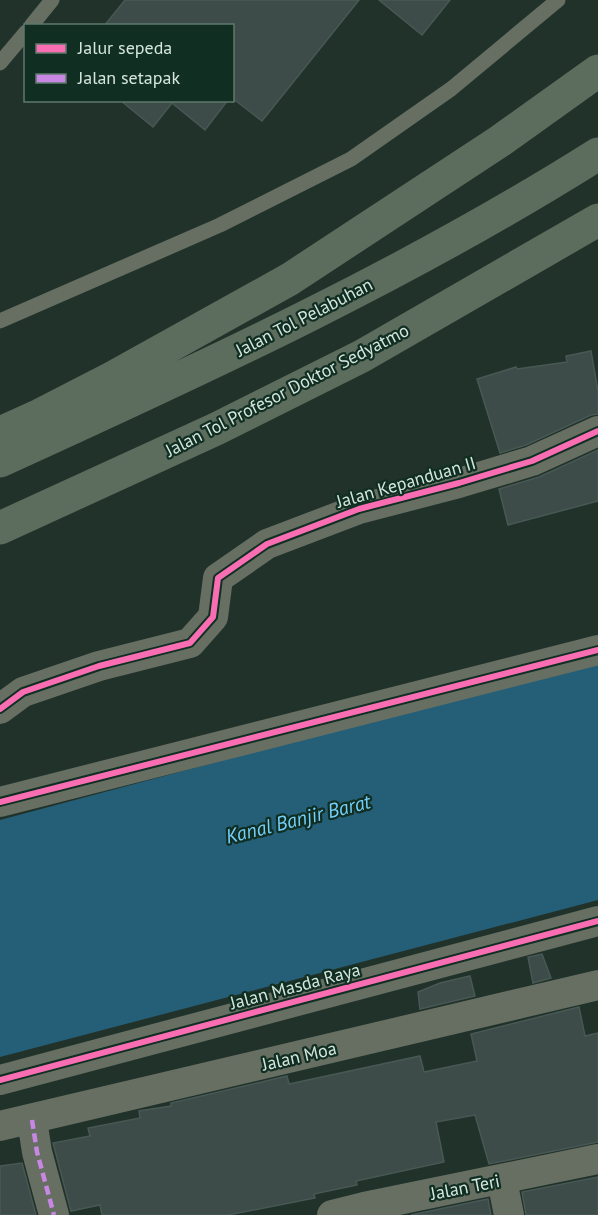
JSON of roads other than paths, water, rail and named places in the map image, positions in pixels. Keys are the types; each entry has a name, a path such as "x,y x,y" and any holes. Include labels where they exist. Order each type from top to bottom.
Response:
{"highway":[{"path":"0,433 101,383 290,279 500,141 598,71"},
{"name":"Jalan Tol Pelabuhan","path":"0,461 190,374 334,303 535,194 598,153"},
{"name":"Jalan Tol Profesor Doktor Sedyatmo","path":"0,528 216,429 362,356 598,220"}],"street":[{"name":"Jalan Kepanduan II","path":"0,709 23,692 99,666 190,643 213,617 218,578 267,544 359,509 532,461 598,431"},
{"path":"0,802 598,650"},
{"name":"Jalan Masda Raya","path":"0,1080 598,921"},
{"name":"Jalan Moa","path":"0,1126 598,985"},
{"path":"32,1120 54,1215"},
{"name":"Jalan Teri","path":"332,1215 364,1211 598,1159"},
{"path":"502,1180 509,1215"}],"lane":[{"path":"33,24 52,0"},
{"path":"0,321 220,225 351,159 451,90 558,0"},
{"path":"0,63 24,34"}],"water":[{"name":"Kanal Banjir Barat","path":"598,660 598,900 0,1057 0,820"}]}
